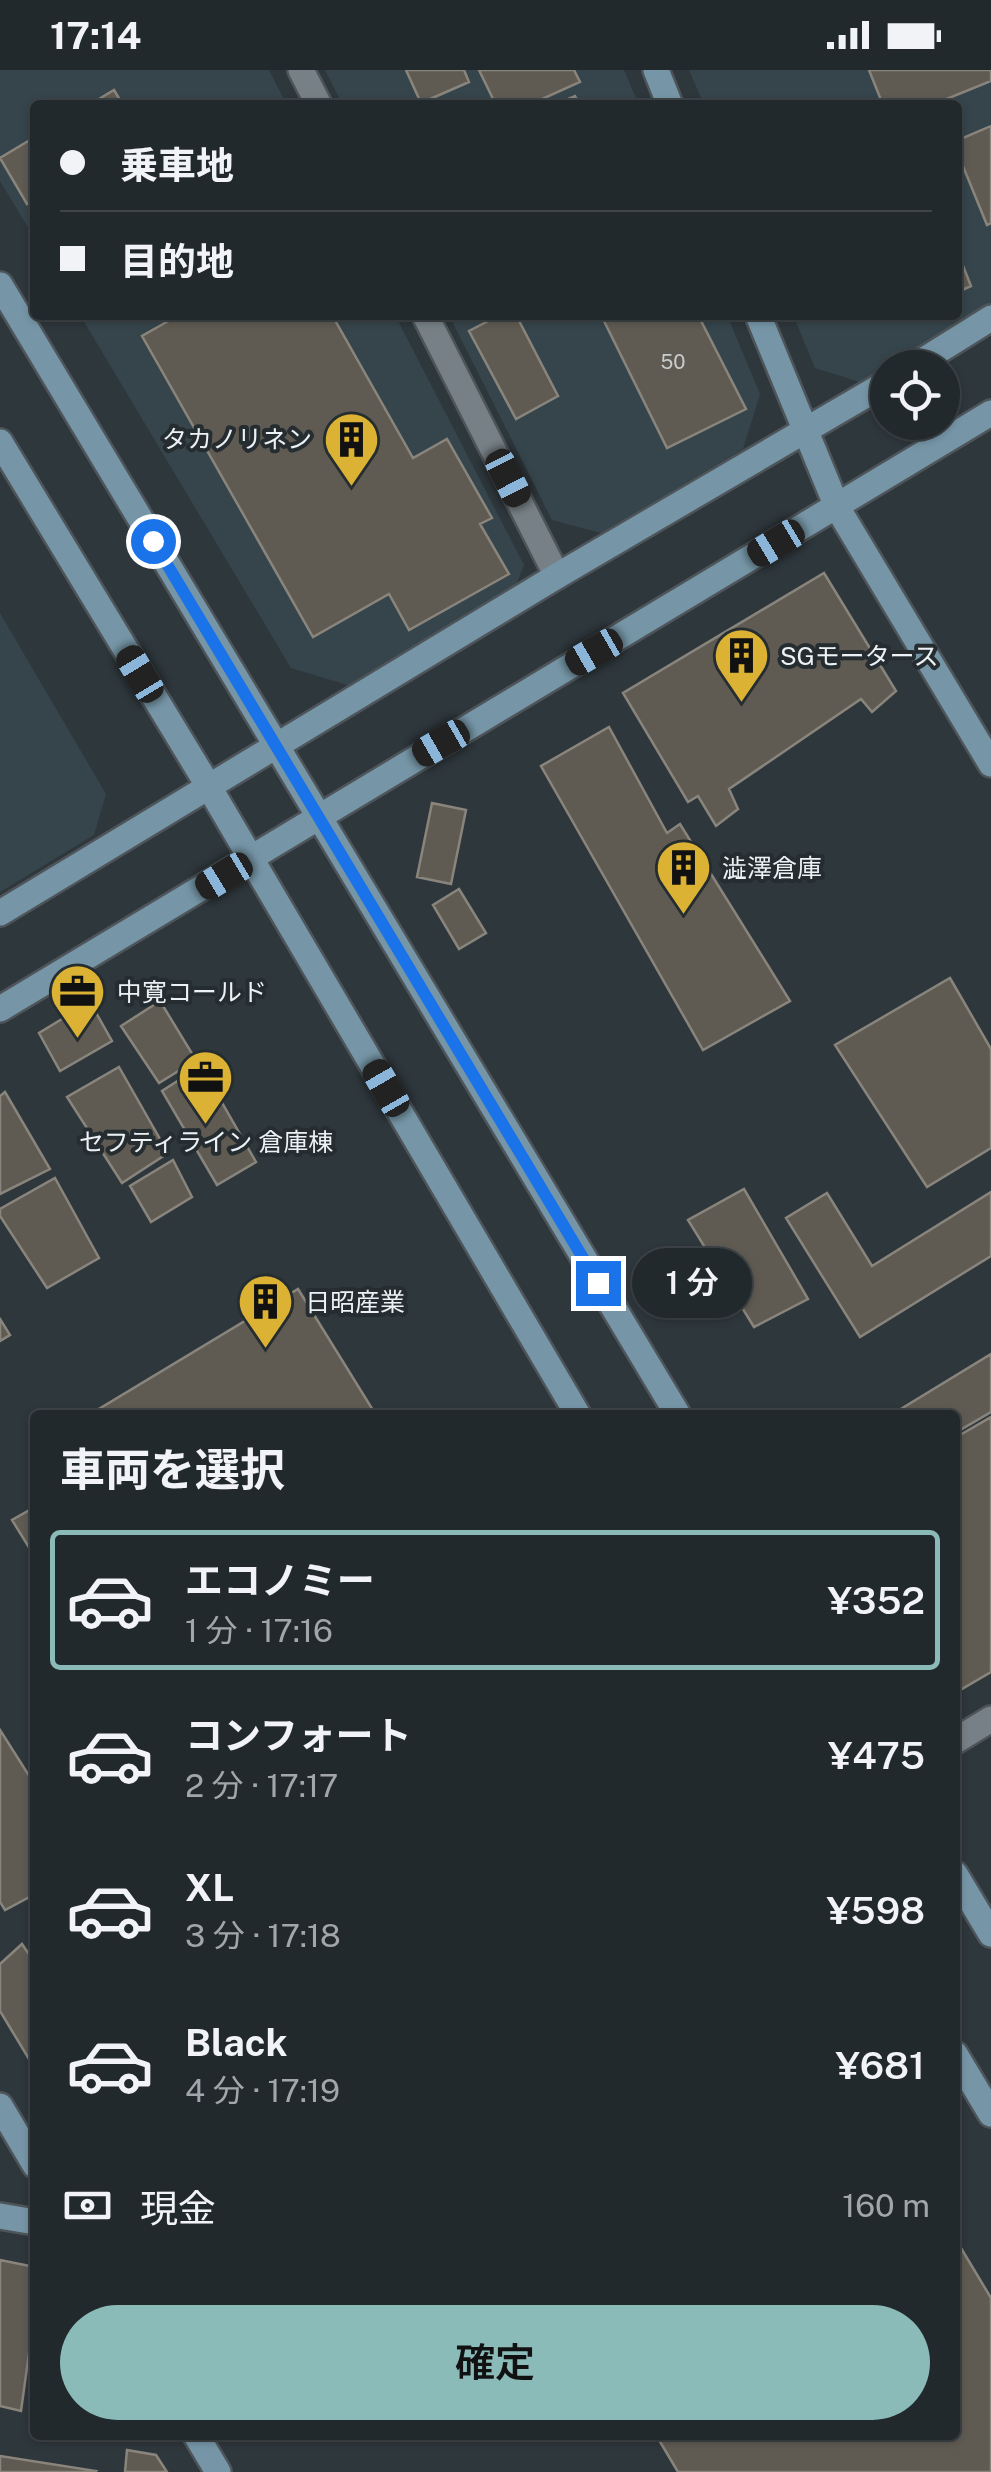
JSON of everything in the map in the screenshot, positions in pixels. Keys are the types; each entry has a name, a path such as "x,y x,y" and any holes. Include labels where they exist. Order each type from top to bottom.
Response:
{"street":[{"path":"301,70 316,100"},
{"path":"656,70 668,100"},
{"path":"0,285 675,1410"},
{"path":"940,350 991,318"},
{"path":"428,320 557,576"},
{"path":"760,320 837,507 991,764"},
{"path":"0,913 557,576 870,393"},
{"path":"0,1009 991,414"},
{"path":"0,442 252,860 575,1410"},
{"path":"960,1739 991,1719"},
{"path":"960,1882 991,1934"},
{"path":"960,2062 991,2114"},
{"path":"0,2106 30,2157"},
{"path":"0,2216 30,2221"},
{"path":"199,2440 218,2472"}],"shaded area":[{"path":"0,70 269,70 284,100 30,100 30,231 0,181"},
{"path":"325,70 624,70 637,100 340,100"},
{"path":"689,70 991,70 991,305 917,350 870,350 870,379 863,383 815,368 795,320 962,320 962,100 702,100"},
{"name":"タカノリネン","path":"83,320 398,320 524,565 514,590 354,687 291,668"},
{"path":"452,320 729,320 760,394 743,449 601,533 552,520"},
{"path":"0,613 106,794 94,835 0,892"}],"building":[{"path":"406,70 464,70 469,82 420,100"},
{"path":"479,70 574,70 580,82 540,100 494,100"},
{"path":"869,70 991,70 991,81 944,100 881,100"},
{"path":"114,90 120,100 97,100"},
{"path":"991,126 991,223 987,225 962,164 962,138"},
{"path":"30,140 30,202 27,204 0,158"},
{"path":"962,263 971,286 962,290"},
{"name":"タカノリネン","path":"170,320 335,320 413,458 447,439 492,518 480,524 509,574 409,630 389,594 313,637 142,336"},
{"path":"490,320 519,320 558,396 516,419 469,331"},
{"path":"603,320 701,320 746,409 667,448"},
{"name":"SGモータース","path":"824,573 896,691 872,712 861,699 729,789 738,809 716,826 698,796 688,802 623,693"},
{"name":"澁澤倉庫","path":"609,727 667,833 680,824 790,1001 703,1050 541,766"},
{"path":"432,803 466,810 451,884 417,877"},
{"path":"459,889 486,933 459,949 433,905"},
{"path":"950,978 991,1049 991,1148 927,1187 835,1045"},
{"path":"160,1001 196,1060 159,1083 121,1026"},
{"path":"90,1002 112,1041 60,1071 39,1033"},
{"path":"201,1066 256,1162 217,1185 162,1091"},
{"path":"119,1067 168,1153 122,1183 67,1097"},
{"path":"5,1092 50,1169 0,1194 0,1096"},
{"path":"173,1160 192,1197 151,1222 130,1186"},
{"path":"55,1178 99,1258 47,1288 0,1216 0,1209"},
{"path":"744,1189 808,1299 754,1327 688,1220"},
{"path":"991,1192 991,1256 860,1337 786,1218 827,1193 872,1266"},
{"name":"日昭産業","path":"298,1289 373,1410 97,1410"},
{"path":"0,1319 10,1335 0,1341"},
{"path":"991,1354 991,1412 960,1430 960,1410 899,1410"},
{"path":"991,1417 991,1672 960,1690 960,1435"},
{"path":"30,1510 30,1549 12,1520"},
{"path":"0,1730 30,1777 30,1897 5,1910 0,1902"},
{"path":"22,1944 30,1956 30,2061 0,2011 0,1964"},
{"path":"960,2246 991,2298 991,2472 678,2472 659,2440 960,2440"},
{"path":"0,2260 30,2266 30,2346 21,2411 0,2406"},
{"path":"127,2450 156,2455 167,2472 125,2472"},
{"path":"0,2456 96,2471 0,2472"}],"place":[{"name":"タカノリネン","path":"351,488"},
{"name":"SGモータース","path":"741,705"},
{"name":"澁澤倉庫","path":"683,917"},
{"name":"中寛コールド","path":"78,1041"},
{"name":"セフティライン 倉庫棟","path":"206,1127"},
{"name":"日昭産業","path":"266,1351"}],"route":[{"path":"153,541 598,1283"}]}
